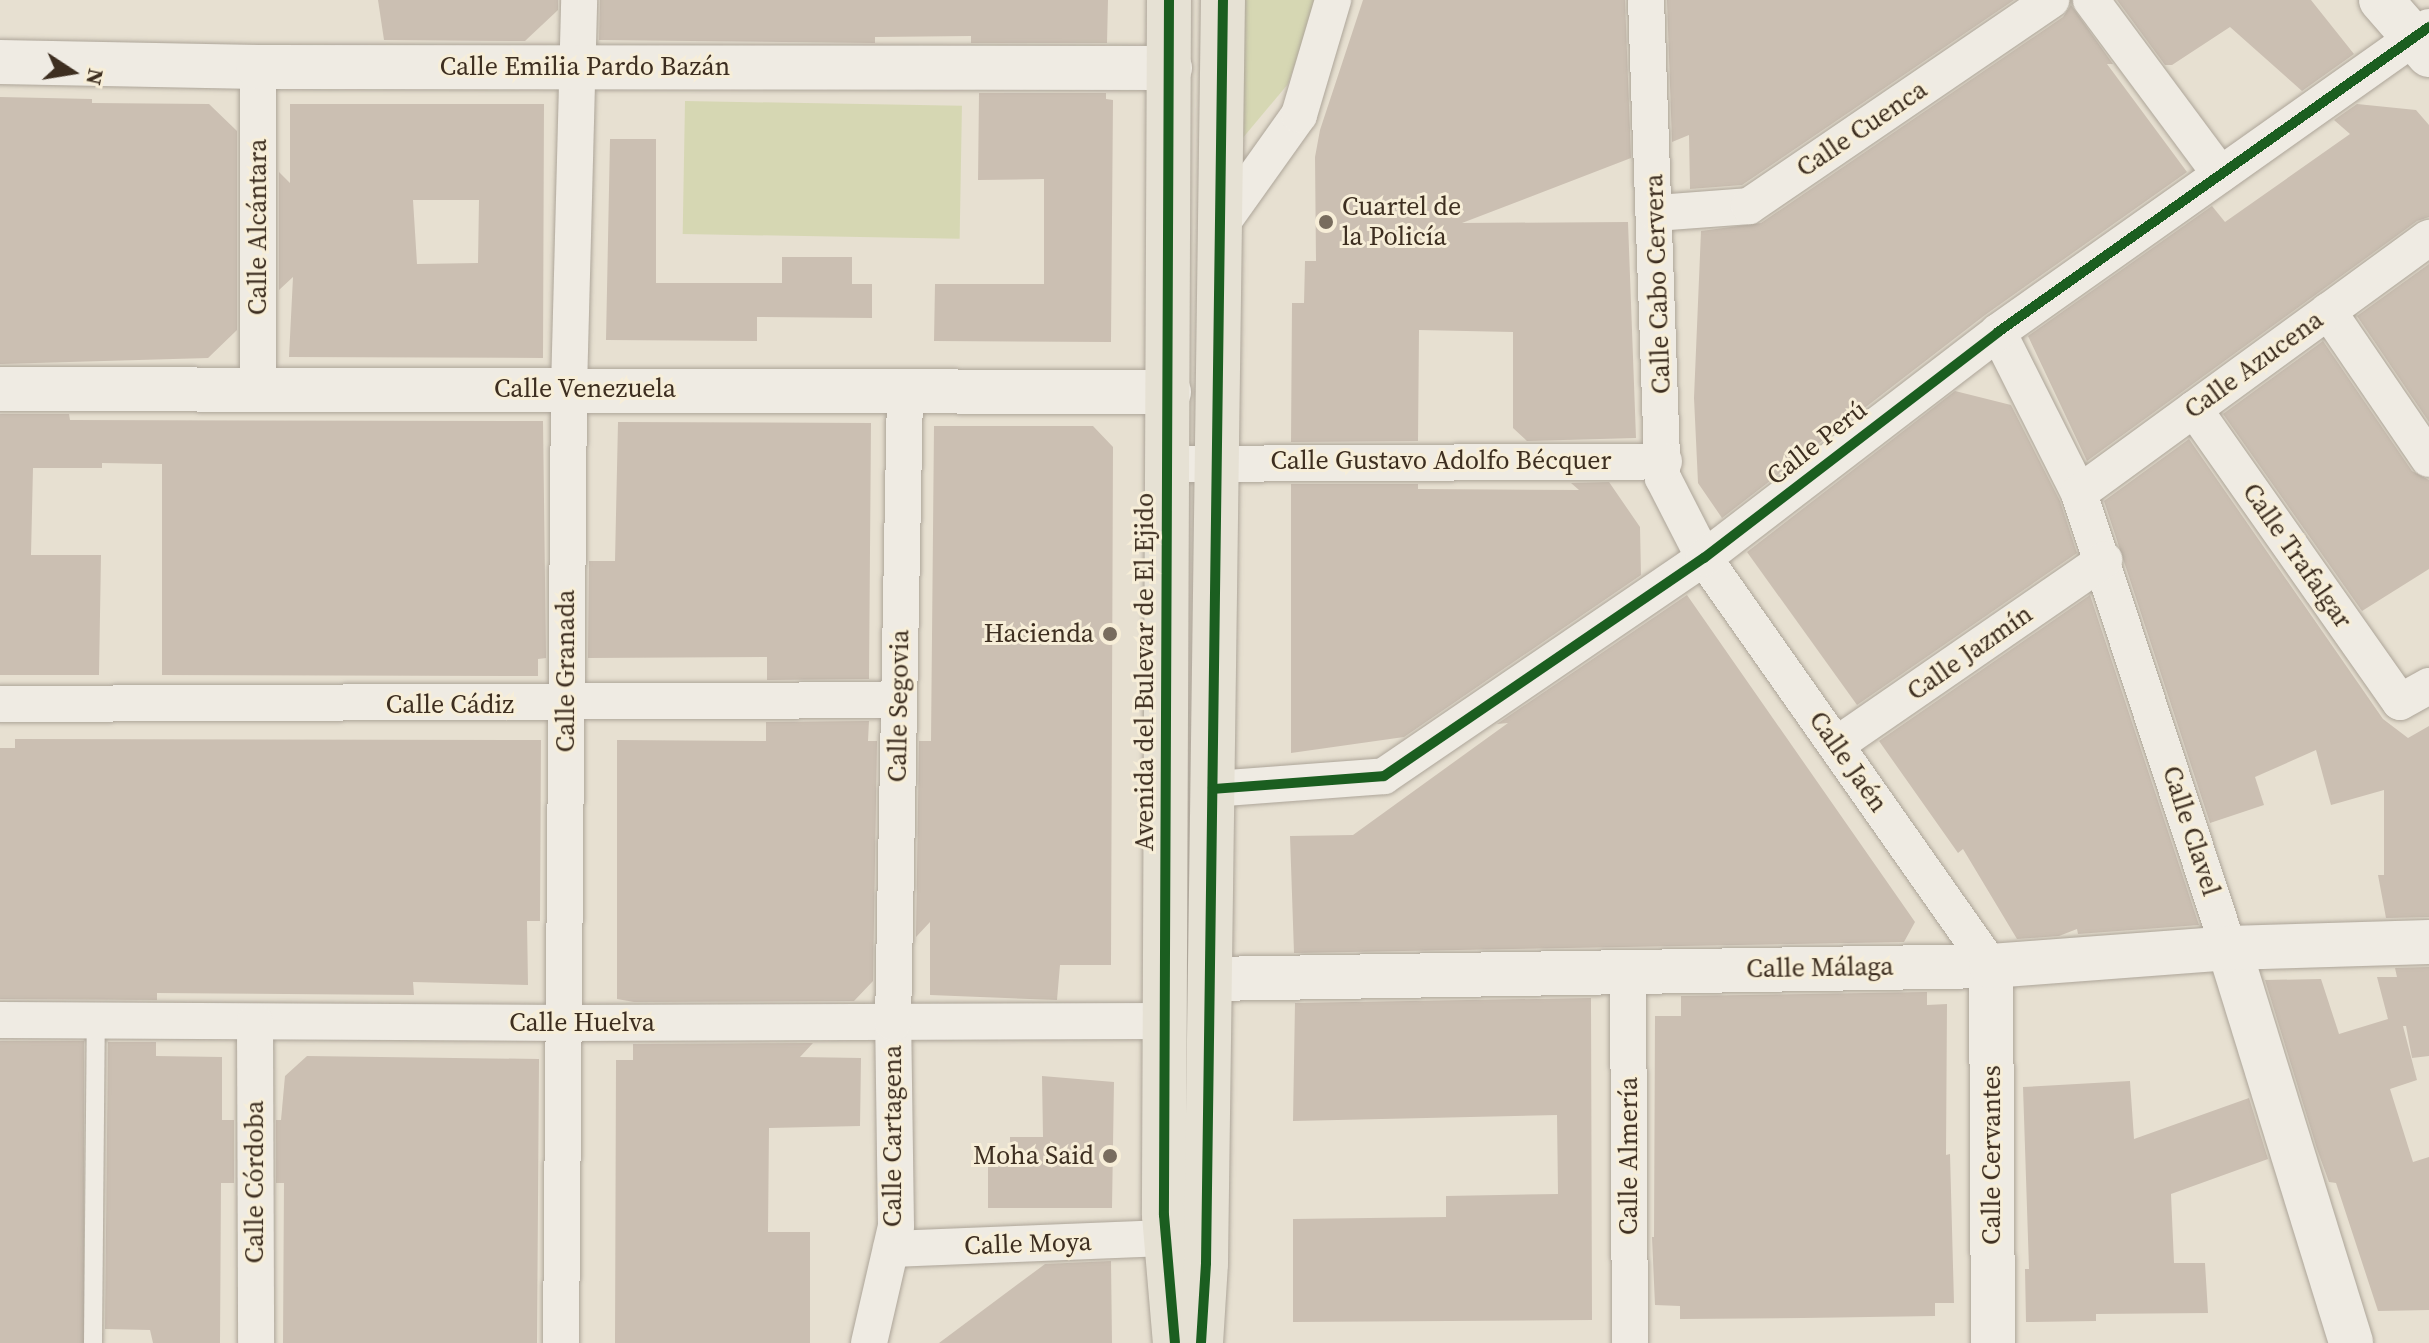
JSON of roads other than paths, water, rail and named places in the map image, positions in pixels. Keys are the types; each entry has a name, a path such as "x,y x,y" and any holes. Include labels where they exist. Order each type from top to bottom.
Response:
{"main road":[{"name":"Avenida del Bulevar de El Ejido","path":"1169,0 1164,1152 1166,1238 1175,1343"},
{"name":"Avenida del Bulevar de El Ejido","path":"1198,1343 1206,1263 1223,0"}],"street":[{"name":"Calle Granada","path":"561,1343 569,389 579,0"},
{"path":"1220,226 1299,115 1333,0"},
{"name":"Calle Cabo Cervera","path":"1646,0 1656,213 1663,478 1704,558"},
{"name":"Calle Cuenca","path":"1656,213 1749,206 2051,0"},
{"path":"2091,0 2220,174"},
{"path":"2381,0 2423,40"},
{"name":"Calle Perú","path":"1213,789 1384,776 1704,558 1998,332 2220,174 2423,40"},
{"name":"Calle Emilia Pardo Bazán","path":"0,62 258,67 1170,68"},
{"name":"Calle Alcántara","path":"258,67 258,388"},
{"name":"Calle Azucena","path":"2079,493 2429,238"},
{"path":"2328,311 2429,459"},
{"name":"Calle Clavel","path":"1998,332 2079,493 2104,560 2229,948 2351,1343"},
{"name":"Calle Venezuela","path":"0,389 1169,392"},
{"name":"Calle Segovia","path":"893,1023 905,390"},
{"name":"Calle Trafalgar","path":"2194,409 2414,694"},
{"name":"Calle Gustavo Adolfo Bécquer","path":"1218,462 1664,461"},
{"name":"Avenida del Bulevar de El Ejido","path":"1169,464 1218,462"},
{"name":"Calle Jaén","path":"1704,558 1991,966"},
{"name":"Calle Jazmín","path":"1836,745 2104,560"},
{"name":"Calle Cádiz","path":"0,704 565,705 899,700"},
{"name":"Calle Málaga","path":"1210,979 1991,966 2229,948 2429,942"},
{"name":"Calle Cervantes","path":"1991,966 1993,1343"},
{"name":"Calle Almería","path":"1628,970 1630,1343"},
{"name":"Calle Huelva","path":"0,1020 566,1023 1165,1021"},
{"name":"Calle Córdoba","path":"255,1022 256,1343"},
{"name":"Calle Cartagena","path":"869,1343 896,1226 893,1023"},
{"name":"Avenida del Bulevar de El Ejido","path":"1164,1152 1187,1262 1198,1343"},
{"name":"Calle Moya","path":"891,1249 1166,1238"}],"lane":[{"path":"93,1343 96,1021"}],"place":[{"name":"Cuartel de la Policía","path":"1326,222"},
{"name":"Hacienda","path":"1110,634"},
{"name":"Moha Said","path":"1110,1156"}]}
